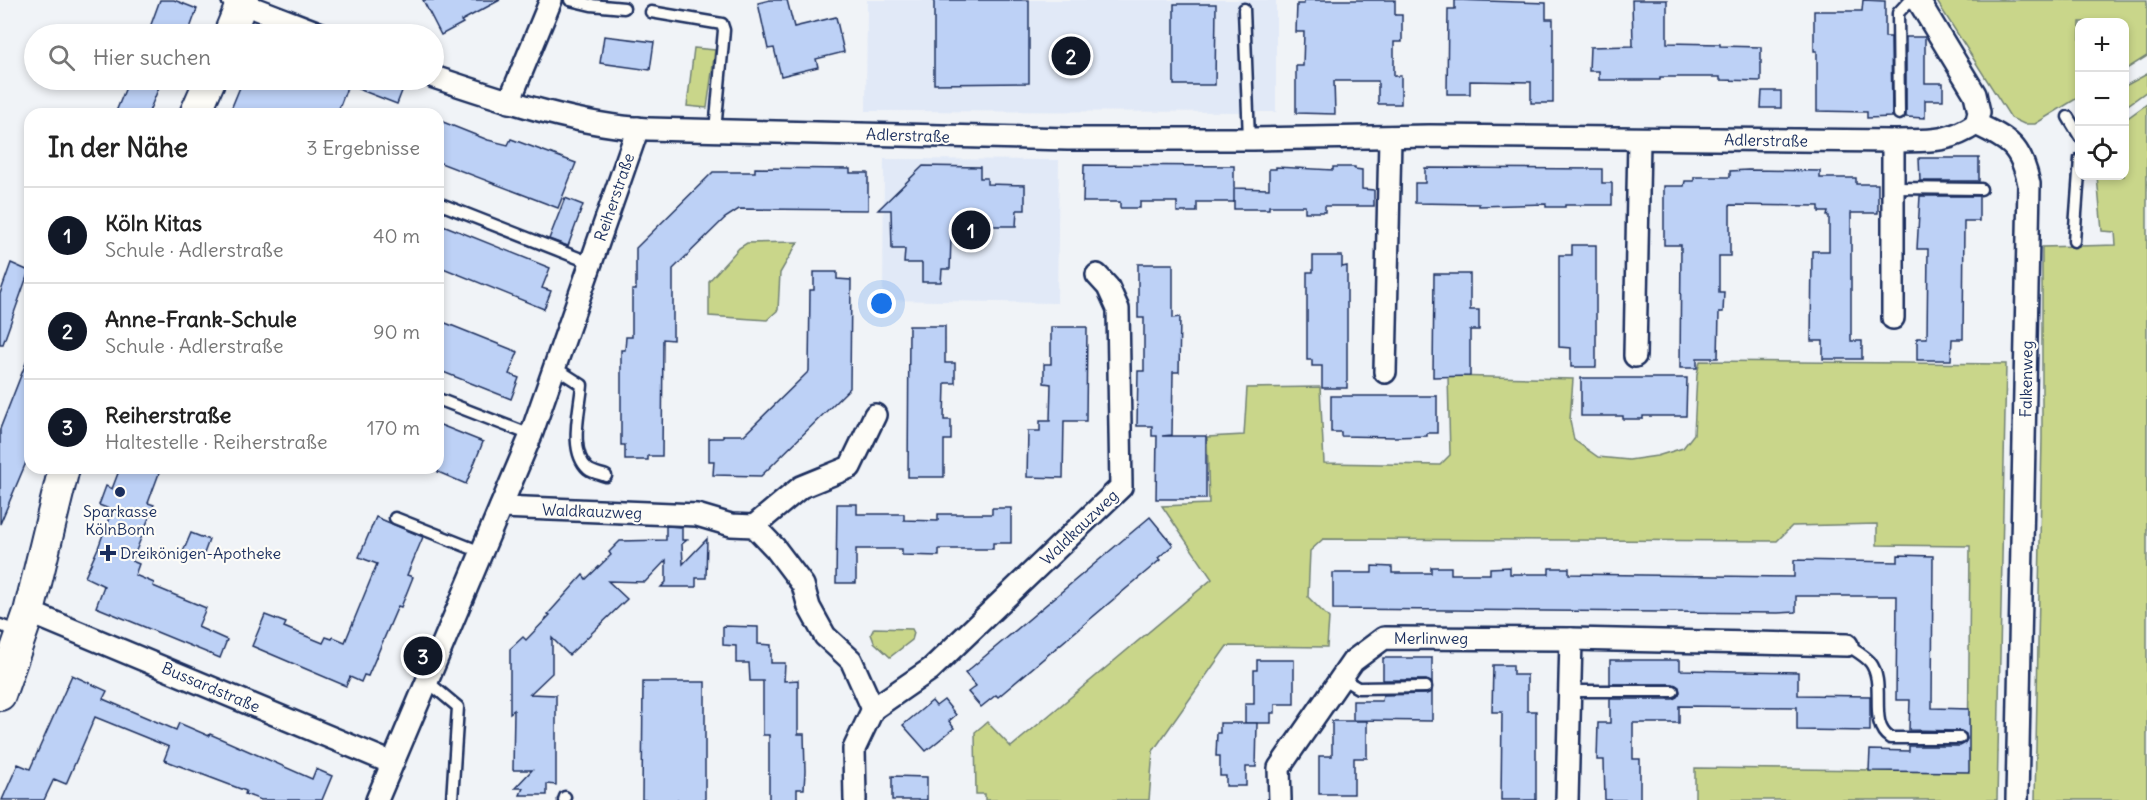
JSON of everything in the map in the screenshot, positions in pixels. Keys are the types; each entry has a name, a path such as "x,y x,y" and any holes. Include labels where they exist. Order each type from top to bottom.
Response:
{"main road":[{"path":"232,24 239,1"},
{"path":"198,108 206,90"},
{"path":"0,695 17,623 62,474"}],"street":[{"path":"509,102 551,0"},
{"path":"1918,0 1975,94 1980,112 1976,124"},
{"path":"239,1 296,24"},
{"name":"Adlerstraße","path":"444,80 509,102 595,122 638,128 1068,139 1580,137 1893,141 1944,140 1961,134 1976,124"},
{"name":"Falkenweg","path":"1976,124 1998,134 2017,149 2025,164 2029,184 2017,800"},
{"name":"Reiherstraße","path":"377,800 531,435 638,128"},
{"path":"1385,372 1390,137"},
{"path":"1635,356 1639,139"},
{"path":"1893,141 1893,318"},
{"name":"Waldkauzweg","path":"855,800 854,749 873,710 932,669 1121,488 1118,309 1108,287 1097,275"},
{"path":"873,710 851,660 825,636 809,607 802,585 775,548 754,526 801,487 850,467 876,415"},
{"name":"Waldkauzweg","path":"501,507 697,515 731,525 754,526"},
{"name":"Bussardstraße","path":"17,623 392,763"},
{"name":"Merlinweg","path":"1280,800 1279,768 1353,661 1384,638 1571,639 1846,645"},
{"path":"1568,800 1571,639"}],"lane":[{"path":"570,0 591,5 624,8"},
{"path":"1899,114 1898,13 1910,0"},
{"path":"1244,9 1249,139"},
{"path":"651,12 722,24 724,30 715,130"},
{"path":"2068,117 2075,130"},
{"path":"2074,241 2078,180"},
{"path":"1894,188 1981,189"},
{"path":"444,205 591,263"},
{"path":"554,367 582,385 576,444 579,458 590,471 606,476"},
{"path":"444,401 531,435"},
{"path":"395,518 482,552"},
{"path":"1846,645 1869,661 1877,675 1879,726 1883,734 1890,738 1960,738"},
{"path":"1341,678 1358,688 1426,687"},
{"path":"427,681 458,707 452,800"},
{"path":"1570,691 1673,691"}],"shaded area":[{"path":"867,0 1276,0 1276,112 866,111"},
{"path":"884,159 1059,160 1057,303 883,300"}],"green space":[{"path":"1936,0 2147,0 2147,56 2129,67 2129,18 2075,18 2075,99 2035,124 2024,124 2011,118"},
{"path":"694,48 715,50 707,108 687,106"},
{"path":"2147,74 2147,91 2129,104 2129,84"},
{"path":"2147,104 2147,800 2035,800 2042,438 2042,247 2116,245 2115,232 2102,231 2097,180 2129,180 2129,117"},
{"path":"798,242 780,273 778,310 767,320 709,316 709,281 739,248 747,243"},
{"path":"1700,361 2006,364 1997,800 1695,800 1695,768 1968,771 1970,546 1877,545 1877,524 1792,526 1777,541 1323,539 1310,551 1308,597 1329,618 1327,647 1227,646 1153,751 1149,800 985,800 985,794 976,794 975,732 987,722 1011,747 1212,579 1162,506 1209,504 1207,437 1244,435 1247,388 1320,387 1324,463 1440,465 1450,455 1448,376 1573,379 1570,420 1574,440 1598,457 1629,460 1657,456 1683,448 1694,434 1697,374"},
{"path":"874,628 912,629 914,633 912,640 890,657 874,642 871,634"}],"building":[{"path":"160,0 174,0 197,9 192,24 151,24"},
{"path":"423,0 500,0 461,21 463,23 444,33 444,24 435,24"},
{"path":"787,0 794,27 836,17 844,52 816,59 818,67 781,76 774,48 768,49 758,3"},
{"path":"934,0 1029,0 1029,83 934,84"},
{"path":"1304,0 1395,0 1395,15 1402,15 1402,42 1394,42 1394,76 1401,76 1401,104 1378,104 1378,81 1334,81 1335,114 1296,113 1296,66 1303,66 1304,32 1296,32 1297,4 1304,4"},
{"path":"1455,0 1546,3 1546,19 1553,19 1553,103 1531,103 1531,82 1470,81 1470,94 1447,94 1448,9 1455,9"},
{"path":"1632,0 1667,0 1667,43 1761,47 1761,81 1720,80 1720,77 1599,80 1599,71 1589,71 1590,47 1633,46"},
{"path":"1863,0 1885,1 1885,37 1891,37 1892,117 1867,118 1867,112 1817,111 1814,11 1862,11"},
{"path":"1174,4 1216,4 1215,85 1174,85"},
{"path":"604,36 654,42 650,70 600,63"},
{"path":"1906,37 1925,37 1925,83 1943,83 1943,100 1925,100 1925,118 1906,117"},
{"path":"125,90 158,90 150,108 117,108"},
{"path":"239,90 346,90 339,108 231,108"},
{"path":"361,90 402,90 397,104"},
{"path":"1762,91 1781,91 1781,108 1761,108"},
{"path":"444,122 488,140 508,145 511,139 576,163 558,208 444,164"},
{"path":"1919,158 1979,158 1979,181 1920,181"},
{"path":"1084,165 1234,166 1234,188 1269,189 1269,169 1276,169 1276,167 1333,170 1333,167 1355,167 1355,169 1362,170 1362,189 1374,190 1374,206 1325,206 1325,212 1305,212 1305,206 1234,209 1234,202 1197,202 1197,212 1177,212 1177,202 1140,202 1140,208 1120,208 1120,202 1083,202"},
{"path":"923,166 980,167 980,178 987,178 987,184 1025,185 1025,210 1017,210 1016,226 963,226 951,238 950,269 942,269 941,282 922,282 922,263 904,263 905,249 892,249 891,210 878,210"},
{"path":"755,168 850,169 850,173 868,173 868,210 739,209 725,218 673,269 673,340 663,339 662,456 648,456 648,460 625,460 625,445 621,445 621,350 625,350 626,337 632,337 632,290 636,290 636,248 713,172 755,172"},
{"path":"1425,168 1602,169 1602,183 1612,183 1612,205 1546,207 1546,204 1479,206 1479,204 1415,203 1415,183 1425,183"},
{"path":"1730,171 1820,171 1820,178 1856,178 1856,184 1878,184 1878,213 1851,213 1851,341 1862,341 1862,359 1823,359 1823,341 1811,341 1812,251 1829,251 1828,212 1819,212 1819,206 1730,205 1730,256 1719,256 1719,292 1724,292 1723,312 1719,312 1718,358 1697,358 1697,368 1680,368 1681,245 1664,245 1664,186 1684,186 1685,181 1694,181 1694,177 1730,177"},
{"path":"1920,196 1979,196 1979,221 1964,221 1963,339 1952,339 1951,360 1917,360 1917,338 1927,338 1928,249 1917,249"},
{"path":"565,198 583,205 568,246 549,239"},
{"path":"444,225 550,268 542,288 551,291 544,309 444,268"},
{"path":"1572,245 1596,245 1596,367 1571,367 1571,348 1559,347 1559,255 1572,255"},
{"path":"1313,256 1342,256 1342,267 1347,266 1347,388 1322,388 1322,366 1312,366 1312,360 1307,360 1307,272 1313,272"},
{"path":"11,263 24,269 24,285 3,344 0,344 0,294"},
{"path":"1138,264 1173,264 1173,318 1180,317 1179,372 1173,372 1172,435 1162,436 1206,436 1206,499 1156,499 1157,436 1152,436 1152,426 1137,426 1138,371 1144,371 1144,318 1138,318"},
{"path":"814,272 837,272 837,279 851,280 850,388 761,476 713,475 714,461 709,461 709,438 744,435 809,371 810,290 814,290"},
{"path":"1434,274 1470,274 1470,310 1479,310 1479,330 1470,330 1470,376 1433,377"},
{"path":"444,322 518,352 509,374 519,378 511,399 444,372"},
{"path":"909,326 945,326 945,363 955,363 955,383 945,383 944,420 951,420 951,440 944,440 944,477 908,477"},
{"path":"1051,327 1087,327 1086,421 1064,421 1063,478 1027,477 1028,431 1040,431 1040,421 1050,421 1051,384 1044,383 1044,364 1051,364"},
{"path":"24,368 24,467 0,524 0,429"},
{"path":"1581,378 1687,378 1686,416 1643,416 1643,419 1623,419 1623,416 1581,416"},
{"path":"1331,396 1437,396 1437,433 1427,433 1427,436 1341,436 1341,432 1331,432"},
{"path":"444,426 483,442 466,484 443,474"},
{"path":"118,474 159,474 148,503 154,505 132,561 139,564 135,575 154,583 153,586 206,608 198,627 227,640 220,658 96,607 104,586 85,577 112,510 99,505 106,486 112,489"},
{"path":"837,504 857,504 857,514 904,514 904,520 938,521 938,514 992,514 992,508 1011,508 1011,543 993,543 993,549 939,549 939,556 902,555 902,549 856,549 856,583 836,583"},
{"path":"376,517 423,537 407,575 413,577 368,676 364,675 361,682 350,677 346,686 252,646 265,615 286,623 284,627 323,643 326,637 345,642 377,564 359,557"},
{"path":"1150,517 1173,545 1158,558 1160,560 998,697 996,695 981,707 968,692 976,686 965,673"},
{"path":"666,526 682,527 682,540 687,540 682,544 683,564 707,539 706,578 696,578 696,587 661,587 666,582 666,560 645,582 608,581 627,599 569,655 552,638 552,673 530,694 556,695 556,785 547,784 547,795 520,795 523,788 515,788 532,770 513,770 514,710 510,713 510,649 523,637 526,640 583,575 586,579 611,555 609,552 620,541 666,540"},
{"path":"191,533 209,540 202,559 183,552"},
{"path":"1898,555 1933,556 1932,708 1969,709 1969,772 1869,771 1870,750 1909,751 1909,746 1960,746 1967,739 1966,734 1961,731 1909,730 1910,700 1896,700 1897,596 1796,596 1796,612 1778,613 1333,609 1333,573 1372,573 1372,566 1392,567 1392,573 1431,573 1431,567 1451,567 1451,574 1490,574 1490,568 1510,567 1510,574 1549,574 1549,568 1569,568 1569,574 1794,577 1794,560 1898,562"},
{"path":"723,626 758,627 758,644 771,645 771,663 785,663 784,681 798,680 798,734 804,734 805,771 804,789 797,789 797,800 769,800 769,735 763,735 763,681 750,681 749,663 736,663 736,646 723,645"},
{"path":"1383,658 1432,658 1432,683 1426,680 1383,680"},
{"path":"1257,660 1294,660 1294,704 1275,704 1275,713 1271,713 1271,723 1245,723 1245,704 1254,704 1254,670 1257,670"},
{"path":"1610,660 1680,660 1680,670 1798,672 1798,695 1870,696 1870,731 1797,730 1797,707 1679,706 1679,723 1633,723 1633,759 1640,759 1640,800 1605,800 1604,760 1597,760 1598,723 1610,723 1610,699 1673,699 1680,692 1679,687 1673,684 1610,684"},
{"path":"1493,665 1513,665 1513,675 1527,675 1527,711 1536,711 1536,800 1501,800 1502,712 1492,712"},
{"path":"72,675 107,691 103,699 176,730 179,723 209,736 210,734 312,779 316,769 332,776 322,800 261,800 245,794 246,791 164,760 169,747 95,717 66,784 54,779 44,800 2,800 18,764 30,769"},
{"path":"643,682 705,682 705,800 642,800"},
{"path":"1432,691 1432,721 1353,720 1353,701 1382,701 1383,695 1426,694"},
{"path":"944,700 956,715 949,721 954,728 926,751 903,725 932,701 936,706"},
{"path":"1332,721 1367,721 1367,758 1354,758 1354,794 1319,794 1319,756 1332,756"},
{"path":"1220,723 1257,723 1256,767 1246,767 1246,786 1226,786 1226,776 1220,776 1220,756 1216,756"},
{"path":"892,776 927,777 927,800 892,800"}],"place":[{"name":"Anne-Frank-Schule","path":"1071,56"},
{"name":"Köln Kitas","path":"971,230"},
{"name":"Sparkasse KölnBonn","path":"120,492"},
{"name":"Dreikönigen-Apotheke","path":"108,553"},
{"name":"Reiherstraße","path":"423,656"}]}
